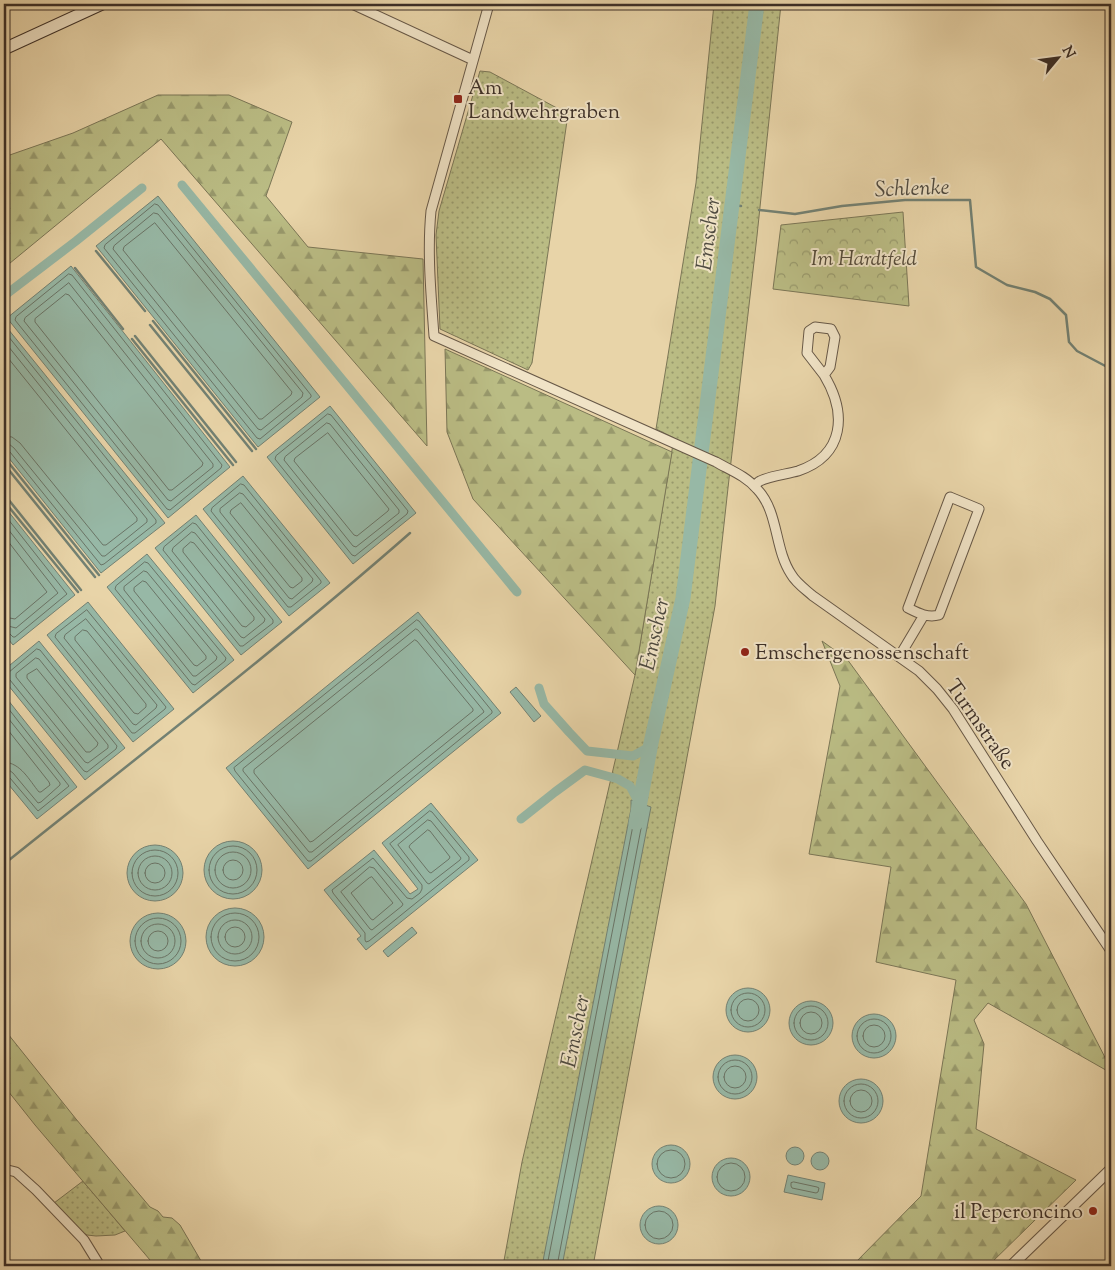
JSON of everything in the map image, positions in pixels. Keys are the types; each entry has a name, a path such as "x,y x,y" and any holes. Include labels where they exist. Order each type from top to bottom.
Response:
{"main road":[{"path":"4,48 102,4"}],"street":[{"path":"352,4 473,60"},
{"path":"489,4 431,211 429,228 434,336 716,462 744,477 754,486 760,480 798,471 813,464 831,448 837,434 839,419 834,394 824,376 807,353 809,331 815,327 831,329 835,337 830,368 824,376"},
{"name":"Turmstraße","path":"754,486 765,500 783,559 791,574 813,596 919,671 938,689 1111,951"},
{"path":"950,497 979,508 939,615 932,617 924,615 908,608 950,497"},
{"path":"899,658 924,615"},
{"path":"4,1169 16,1172 36,1190 84,1240 100,1266"},
{"path":"1011,1266 1111,1169"}],"green space":[{"path":"714,4 781,4 715,606 593,1266 503,1266 522,1162 635,675 674,438 656,429 696,183"},
{"path":"480,71 490,72 568,114 532,363 528,370 440,329 436,235 439,211"},
{"path":"158,95 229,95 292,122 266,196 308,247 423,259 427,446 161,139 4,268 4,157 73,133"},
{"name":"Im Hardtfeld","path":"903,212 909,306 773,289 781,225"},
{"path":"445,349 672,452 635,675 473,499 447,432"},
{"path":"822,641 847,659 1026,904 1111,1069 1111,1073 988,1003 974,1020 984,1044 976,1129 1076,1180 988,1266 852,1266 921,1196 956,980 876,962 891,867 809,854 840,686"},
{"path":"4,1029 150,1207 158,1211 163,1217 172,1218 180,1225 204,1266 154,1266 35,1125 4,1086"},
{"path":"83,1181 125,1231 115,1235 87,1235 77,1229 54,1203"}],"water":[{"path":"158,196 320,397 258,447 96,246"},
{"path":"71,266 230,467 168,518 7,318"},
{"path":"4,324 165,523 101,573 4,452"},
{"path":"330,406 416,513 353,564 267,457"},
{"path":"243,476 330,583 289,616 203,509"},
{"path":"4,506 75,595 13,645 4,634"},
{"path":"196,515 282,622 241,655 155,548"},
{"path":"147,554 234,660 193,693 107,587"},
{"path":"88,602 174,709 133,742 47,635"},
{"path":"418,612 501,713 308,869 226,768"},
{"path":"39,641 125,748 85,780 4,680 4,670"},
{"path":"516,687 541,716 534,722 510,692"},
{"path":"4,695 77,787 37,819 4,779"},
{"path":"631,800 651,807 562,1266 542,1266 631,809"},
{"path":"431,803 478,860 366,950 357,939 361,936 324,890 374,850 410,894 418,889 382,843"},
{"path":"233,841 244,843 257,854 262,870 260,881 249,894 233,899 222,897 209,886 204,870 206,859 217,846"},
{"path":"149,845 161,845 171,849 179,857 183,873 179,889 171,897 161,901 149,901 139,897 131,889 127,879 127,867 131,857 139,849"},
{"path":"235,908 251,913 259,921 264,937 259,953 251,961 235,966 219,961 211,953 206,937 211,921 219,913"},
{"path":"152,913 164,913 174,917 182,925 186,941 182,957 174,965 164,969 152,969 142,965 134,957 130,947 130,935 134,925 142,917"},
{"path":"412,927 417,933 388,957 383,951"},
{"path":"752,988 764,994 769,1001 769,1019 764,1026 757,1031 744,1032 736,1029 729,1022 726,1006 729,998 736,991"},
{"path":"815,1001 827,1007 832,1014 832,1032 827,1039 820,1044 807,1045 799,1042 792,1035 789,1019 792,1011 799,1004"},
{"path":"878,1014 890,1020 895,1027 895,1045 890,1052 883,1057 870,1058 862,1055 855,1048 852,1032 855,1024 862,1017"},
{"path":"739,1055 751,1061 756,1068 756,1086 751,1093 744,1098 731,1099 723,1096 716,1089 713,1073 716,1065 723,1058"},
{"path":"865,1079 877,1085 882,1092 882,1110 877,1117 870,1122 857,1123 849,1120 842,1113 839,1097 842,1089 849,1082"},
{"path":"671,1145 684,1151 690,1164 684,1177 671,1183 658,1177 652,1164 658,1151"},
{"path":"791,1147 799,1147 804,1152 802,1163 791,1165 786,1160 786,1152"},
{"path":"820,1152 826,1155 829,1161 826,1167 820,1170 814,1167 811,1161 814,1155"},
{"path":"731,1158 744,1164 750,1177 744,1190 731,1196 718,1190 712,1177 718,1164"},
{"path":"788,1175 825,1183 822,1200 784,1192"},
{"path":"659,1206 672,1212 678,1225 672,1238 659,1244 646,1238 640,1225 646,1212"}],"waterway":[{"name":"Emscher","path":"636,823 651,743 683,598 757,4"},
{"path":"182,185 517,592"},
{"path":"4,296 142,188"},
{"name":"Schlenke","path":"759,210 795,214 842,206 905,200 970,200 976,267 1007,285 1035,292 1050,299 1066,315 1069,342 1077,351 1111,369"},
{"name":"Schlenke","path":"733,205 741,206"},
{"path":"96,251 145,311"},
{"path":"75,268 123,329"},
{"path":"153,321 256,449"},
{"path":"150,325 252,451"},
{"path":"135,336 236,462"},
{"path":"132,339 233,465"},
{"path":"4,457 99,575"},
{"path":"4,464 95,577"},
{"path":"4,494 81,590"},
{"path":"4,501 78,592"},
{"path":"4,864 260,660 410,533"},
{"path":"539,688 544,704 587,751 633,756 651,746"},
{"path":"521,819 585,770 618,779 630,786 639,803"}],"place":[{"name":"Am Landwehrgraben","path":"458,99"},
{"name":"Emschergenossenschaft","path":"745,652"},
{"name":"il Peperoncino","path":"1093,1211"}]}
